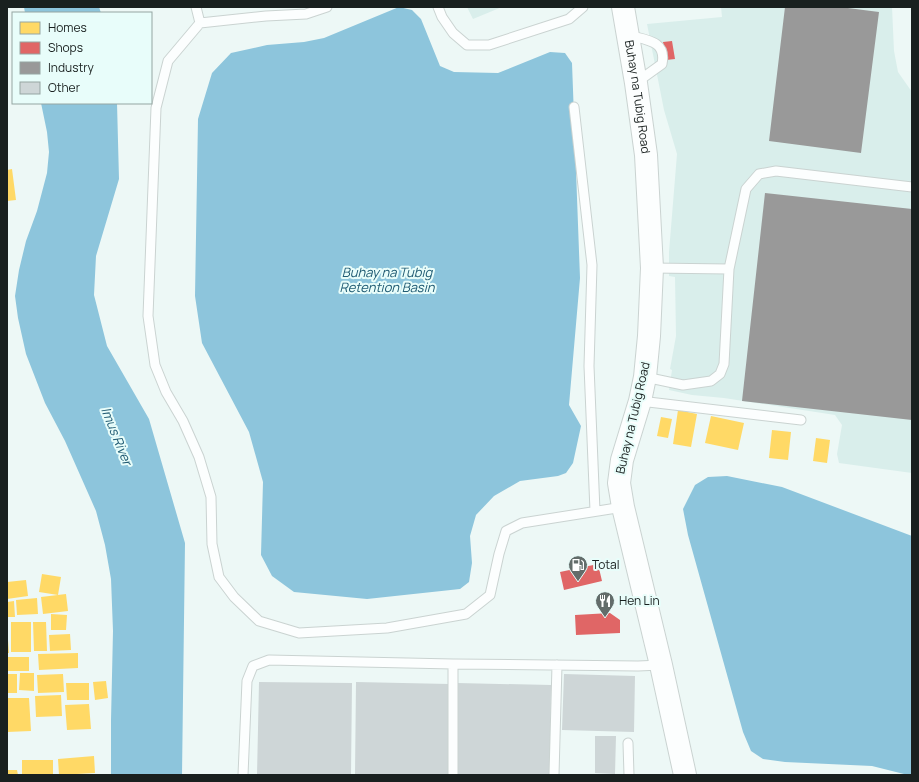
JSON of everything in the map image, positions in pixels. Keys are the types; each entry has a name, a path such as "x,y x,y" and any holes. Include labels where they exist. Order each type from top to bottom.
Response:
{"main road":[{"name":"Buhay na Tubig Road","path":"623,7 646,155 652,268 649,336 645,377 640,401 622,460 618,483 622,507 661,665 685,775"}],"lane":[{"path":"196,7 200,23"},
{"path":"327,7 306,14 265,11 200,23 168,61 156,108 148,316 155,365 166,392 183,421 199,458 211,497 212,544 219,577 234,597 259,621 299,633 388,628 466,614 490,595 499,554 506,531 522,523 622,507"},
{"path":"438,7 442,17 453,34 467,45 489,45 569,20 583,7"},
{"path":"628,35 655,43 661,49 663,58 662,64 636,83"},
{"path":"574,107 592,265 589,366 595,511"},
{"path":"645,377 683,385 711,381 720,374 724,364 729,269 746,189 759,174 776,171 912,187"},
{"path":"652,268 729,269"},
{"path":"640,401 801,420"},
{"path":"243,775 247,681 253,666 268,660 453,664 661,665"},
{"path":"453,664 453,775"},
{"path":"554,775 557,665"},
{"path":"628,743 629,775"}],"shaded area":[{"path":"467,7 502,7 473,19"},
{"path":"721,7 892,7 894,51 898,72 912,92 912,473 839,463 837,454 842,425 835,415 724,398 692,395 669,390 672,370 670,369 676,336 675,277 669,276 669,252 677,154 664,110 647,24 722,17"}],"water":[{"path":"24,7 99,7 101,12 25,12"},
{"name":"Buhay na Tubig Retention Basin","path":"399,7 412,10 421,19 440,66 454,72 498,73 550,52 565,53 572,63 580,278 569,405 581,426 573,463 566,473 558,476 520,481 494,496 476,515 470,536 472,563 469,582 460,589 367,599 294,592 272,576 261,555 263,482 249,432 202,343 195,296 198,119 212,73 231,53 267,45 304,42 324,38"},
{"name":"Imus River","path":"41,104 117,104 119,179 96,256 94,295 107,346 149,419 185,543 182,775 111,775 113,631 111,579 105,545 96,511 65,441 45,403 26,354 15,296 26,241 37,211 47,173 49,152 47,132"},
{"path":"727,476 782,487 912,536 912,775 872,766 785,762 763,759 751,751 743,732 688,535 683,509 695,485 708,477"}],"building: Homes":[{"path":"12,169 16,200 7,201 7,170"},
{"path":"678,410 697,414 691,447 673,444"},
{"path":"711,416 744,423 738,450 705,443"},
{"path":"661,417 672,419 668,438 657,436"},
{"path":"772,430 791,432 788,460 769,458"},
{"path":"816,438 830,440 827,463 813,461"},
{"path":"42,574 61,577 58,595 39,592"},
{"path":"26,580 28,596 7,599 7,582"},
{"path":"66,594 68,611 43,614 41,597"},
{"path":"37,598 38,614 17,615 16,600"},
{"path":"14,601 15,617 7,617 7,602"},
{"path":"51,614 67,615 66,630 51,630"},
{"path":"11,622 31,622 31,652 11,652"},
{"path":"33,622 46,622 47,651 34,651"},
{"path":"70,634 71,650 50,651 49,635"},
{"path":"8,640 9,653 7,653"},
{"path":"78,653 78,668 39,670 38,654"},
{"path":"7,657 29,657 29,671 7,671"},
{"path":"20,673 34,673 34,691 19,690"},
{"path":"7,674 17,674 17,693 7,693"},
{"path":"63,674 64,692 38,693 37,675"},
{"path":"106,681 108,698 95,700 93,682"},
{"path":"66,683 89,683 89,700 67,700"},
{"path":"61,695 62,716 36,717 35,696"},
{"path":"7,698 29,698 31,731 7,732"},
{"path":"89,704 91,729 67,730 65,705"},
{"path":"94,756 95,773 59,775 58,759"},
{"path":"22,760 53,760 53,775 22,775"},
{"path":"7,770 17,770 18,775 7,775"}],"building: Shops":[{"path":"672,41 675,59 666,60 663,42"},
{"path":"598,564 602,581 564,590 560,572"},
{"path":"610,613 620,620 620,633 576,635 575,615"}],"building: Industry":[{"path":"785,7 840,7 879,12 861,153 769,141"},
{"path":"765,193 912,209 912,420 742,401"}],"building: Other":[{"path":"564,674 635,676 634,732 562,730"},
{"path":"259,682 352,683 351,775 257,775"},
{"path":"356,682 449,684 448,775 355,775"},
{"path":"457,683 551,685 550,775 456,775"},
{"path":"595,736 616,736 615,774 595,773"}],"place":[{"name":"Total","path":"578,582"},
{"name":"Hen Lin","path":"605,618"}]}
